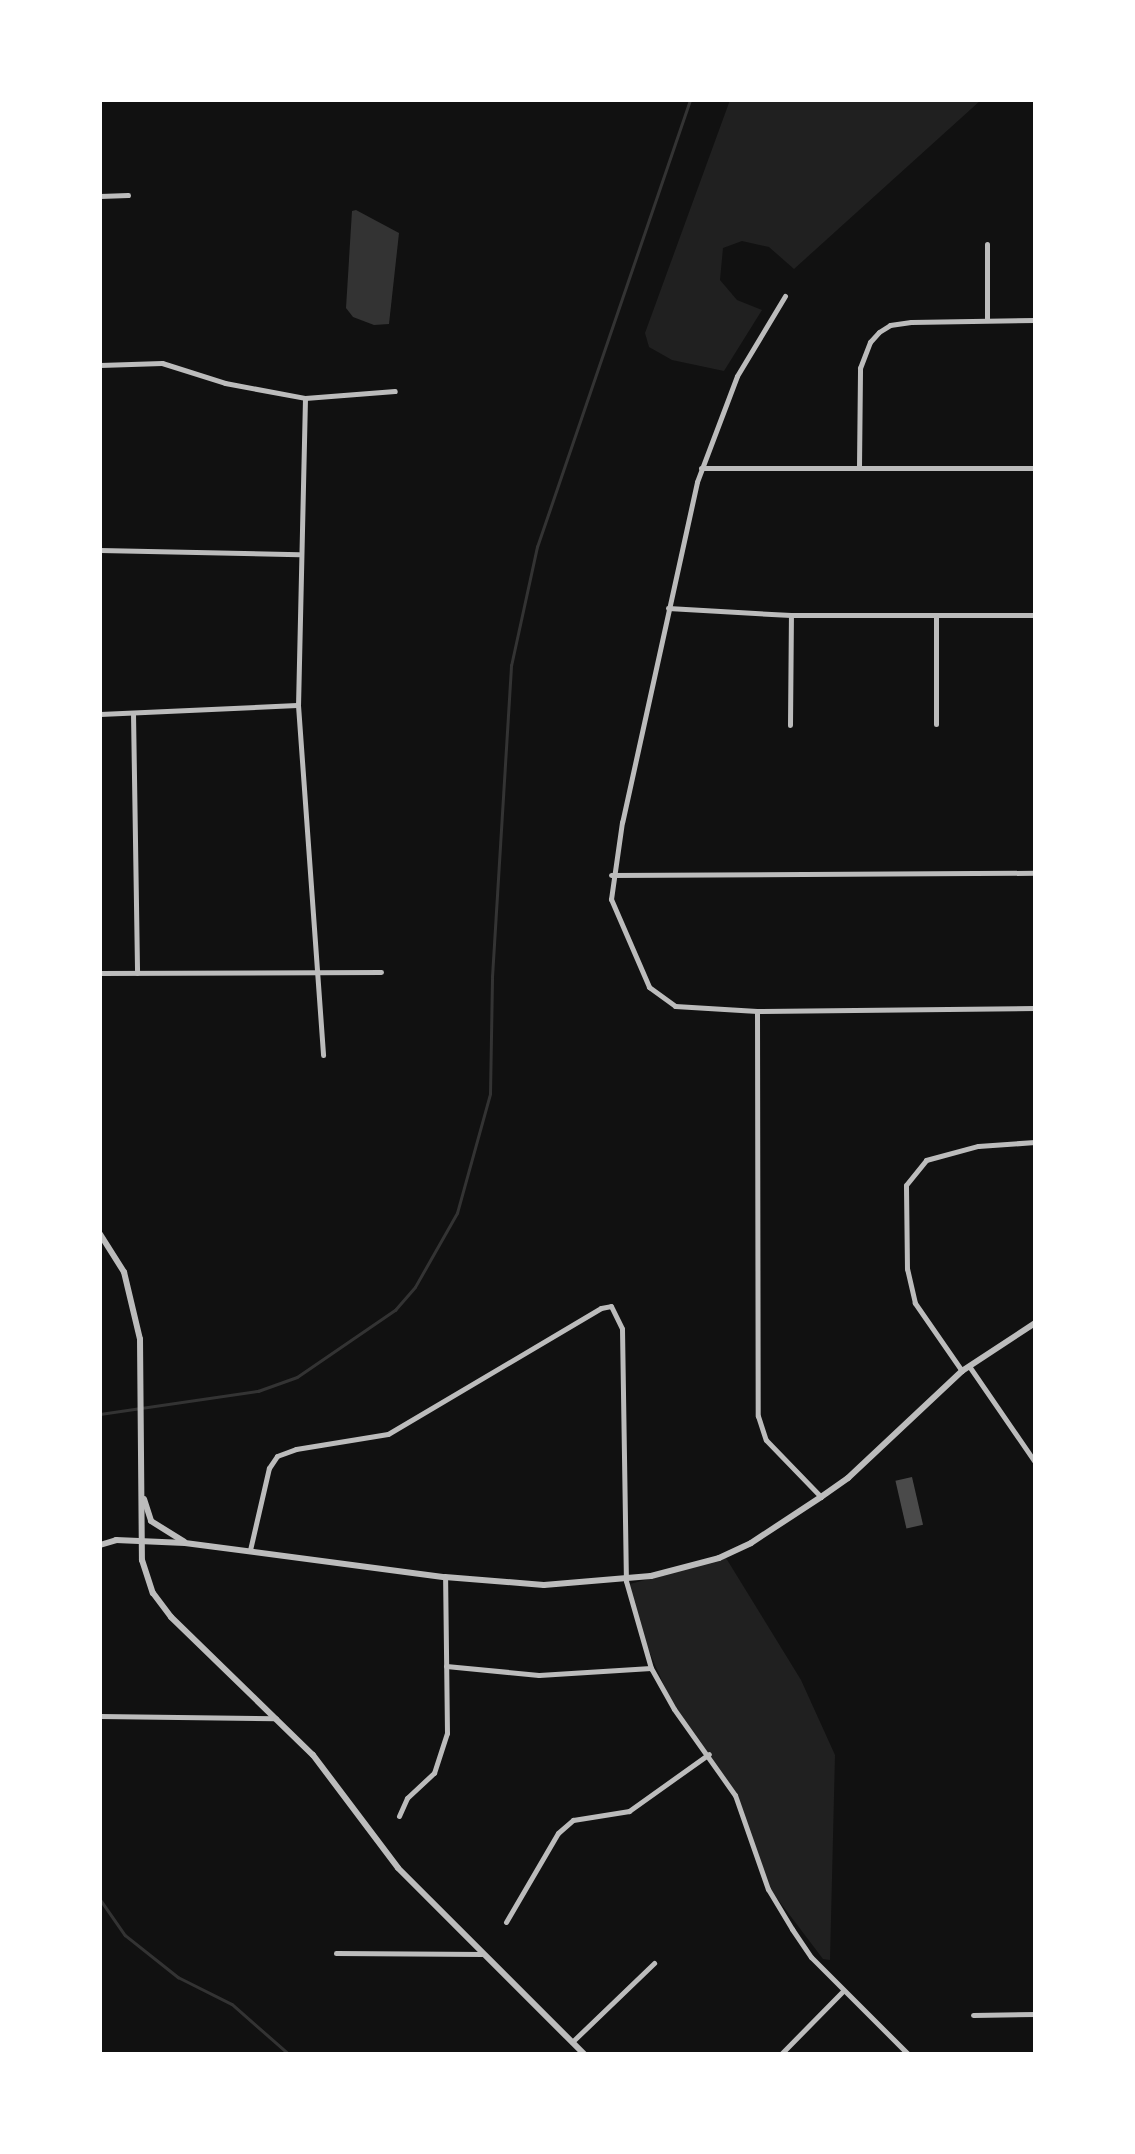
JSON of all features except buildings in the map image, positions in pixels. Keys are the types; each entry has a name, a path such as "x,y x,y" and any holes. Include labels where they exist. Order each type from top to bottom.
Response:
{"street":[{"path":"100,196 128,195"},
{"path":"987,244 987,320"},
{"path":"786,296 737,376 701,468 611,875 611,899 649,987 675,1006 756,1011 1035,1008"},
{"path":"859,468 858,384 870,342 890,324 1035,320"},
{"path":"100,366 162,363 225,383 305,398 395,390"},
{"path":"305,398 298,705 320,970 323,1055"},
{"path":"701,468 1035,468"},
{"path":"100,550 300,554"},
{"path":"668,608 791,615 1035,615"},
{"path":"790,725 791,615"},
{"path":"936,616 936,724"},
{"path":"100,714 298,705"},
{"path":"133,713 137,973"},
{"path":"611,875 1035,874"},
{"path":"100,973 381,972"},
{"path":"756,1011 758,1416 766,1440 821,1498"},
{"path":"1035,1142 978,1146 926,1160 906,1185 907,1269 915,1303 1035,1462"},
{"path":"100,1234 124,1272 141,1364 141,1540 146,1576 163,1608 313,1755 398,1868 584,2054"},
{"path":"250,1550 268,1468 277,1456 296,1449 388,1434 601,1308 611,1306 622,1329 626,1581 651,1668 674,1709 735,1795 768,1889 812,1957 908,2054"},
{"path":"100,1545 141,1540 185,1543 445,1577 544,1585 626,1581 719,1558 821,1498 848,1478 966,1369 1035,1323"},
{"path":"141,1488 151,1521 185,1543"},
{"path":"399,1816 407,1798 434,1773 447,1733 445,1577"},
{"path":"446,1666 539,1674 651,1668"},
{"path":"100,1716 276,1718"},
{"path":"506,1922 558,1833 573,1820 629,1811 709,1754"},
{"path":"336,1953 483,1954"},
{"path":"572,2042 654,1963"},
{"path":"781,2054 843,1991"},
{"path":"973,2015 1035,2014"}],"shaded area":[{"path":"730,100 981,100 794,269 769,247 742,241 723,248 720,280 737,300 762,310 724,371 672,360 649,347 645,333"},
{"path":"352,211 399,233 389,324 374,325 353,317 346,308"},
{"path":"726,1558 801,1680 835,1755 830,1960 823,1959 770,1889 737,1794 670,1699 639,1628 630,1584"}],"waterway":[{"path":"100,1414 258,1391 297,1377 395,1310 415,1287 457,1213 490,1094 492,977 511,666 537,547 690,100"},
{"path":"100,1899 125,1935 178,1977 232,2004 289,2054"}]}
